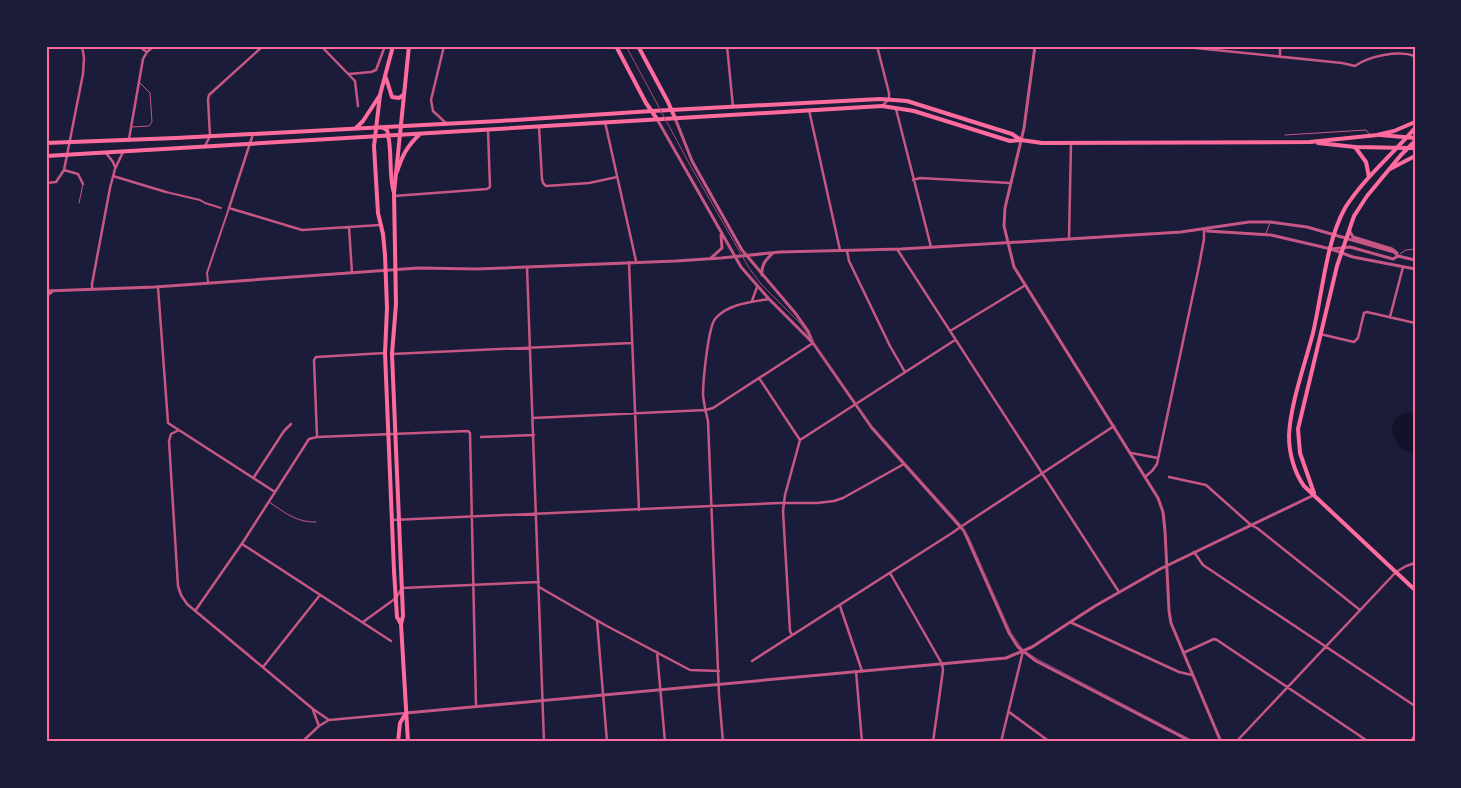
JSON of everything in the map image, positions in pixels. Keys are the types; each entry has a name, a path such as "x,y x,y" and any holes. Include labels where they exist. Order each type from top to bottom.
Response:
{"main road":[{"path":"356,128 363,121 380,95 393,46"},
{"path":"408,742 401,624 403,616 392,354 396,304 394,194 409,46"},
{"path":"616,46 646,103 657,119"},
{"path":"638,46 675,118"},
{"path":"386,76 392,97 399,98 403,95"},
{"path":"380,95 379,127 375,136 374,146 378,213 385,246 387,308 385,353 388,435 396,598 398,617 401,624"},
{"path":"46,143 447,124 889,99 907,102 1012,134 1021,140"},
{"path":"46,156 882,106 914,111 1010,142 1021,140 1042,143 1310,142 1378,135 1394,131 1415,122"},
{"path":"379,127 387,130 394,194"},
{"path":"1415,128 1357,191 1345,210 1335,234 1313,332 1293,408 1289,436 1291,454 1304,486 1415,590"},
{"path":"396,172 403,153 409,144 420,134"},
{"path":"1315,495 1301,459 1298,430 1338,251 1343,247 1354,216 1362,204 1388,170 1415,140 1378,135"},
{"path":"1310,142 1355,147 1415,148"},
{"path":"1355,147 1366,162 1369,177"},
{"path":"1388,170 1415,156"},
{"path":"398,742 400,723 406,713"}],"street":[{"path":"46,183 56,182 64,170 83,74 82,46"},
{"path":"138,46 147,52"},
{"path":"129,139 143,59 154,46"},
{"path":"205,146 210,136 209,95 263,46"},
{"path":"321,46 356,83 358,106"},
{"path":"349,74 376,70 385,46"},
{"path":"444,46 431,100 436,114 447,124"},
{"path":"726,46 733,107"},
{"path":"877,46 889,90 889,99 882,106"},
{"path":"1035,46 1021,140 1010,182 1004,221 1014,267 1024,286 1157,495 1162,511 1170,619 1221,742"},
{"path":"1176,46 1342,63 1355,66 1361,61 1392,54 1402,53 1415,56"},
{"path":"1280,46 1280,57"},
{"path":"896,109 931,247"},
{"path":"809,110 841,251"},
{"path":"675,118 692,160 746,256 796,314 808,331 813,343"},
{"path":"657,119 720,232 757,287 813,343 872,428 960,526 1016,645 1039,663 1192,742"},
{"path":"605,122 636,261"},
{"path":"539,127 542,178 546,186 589,184 617,176"},
{"path":"394,194 486,189 490,187 488,130"},
{"path":"208,282 207,273 253,134"},
{"path":"1069,239 1071,143"},
{"path":"92,289 113,176 123,151"},
{"path":"105,152 113,162 115,169"},
{"path":"64,170 78,174 83,184"},
{"path":"113,176 200,200 221,208"},
{"path":"913,180 920,178 1010,182"},
{"path":"229,208 302,230 380,225"},
{"path":"46,292 307,277 386,270 527,267 628,261 710,259 773,253 897,249 1069,239 1204,230 1249,222 1270,222 1307,227 1394,252 1398,256 1415,260"},
{"path":"349,227 352,273"},
{"path":"1204,230 1266,234 1331,249 1353,257 1415,270"},
{"path":"1146,476 1155,468 1158,458 1200,262 1204,230"},
{"path":"1349,230 1353,237 1394,250 1398,256"},
{"path":"710,259 722,248 720,232"},
{"path":"1343,247 1393,259 1398,256"},
{"path":"897,249 1119,592"},
{"path":"847,251 853,270 890,346 905,372"},
{"path":"762,275 764,262 773,253"},
{"path":"628,261 639,510"},
{"path":"527,267 544,742"},
{"path":"1390,317 1403,267"},
{"path":"158,286 168,423 275,492"},
{"path":"950,331 1024,286"},
{"path":"752,301 757,287"},
{"path":"46,296 54,291"},
{"path":"723,742 708,422 703,394 710,328 713,321 719,315 752,301 769,299"},
{"path":"1320,334 1354,342 1357,341 1364,313 1368,312 1415,323"},
{"path":"792,635 790,631 784,504 800,440 955,340"},
{"path":"392,354 632,343"},
{"path":"533,418 706,410 713,408 813,343"},
{"path":"317,437 314,360 316,357 385,353"},
{"path":"759,378 800,440"},
{"path":"254,477 284,431 291,424"},
{"path":"752,661 1114,426"},
{"path":"179,430 171,434 169,441 179,590 183,600 263,668 329,720"},
{"path":"195,611 242,544 309,439 317,437 468,431 470,433 476,706"},
{"path":"480,437 534,435"},
{"path":"1131,453 1158,458"},
{"path":"392,520 817,503 844,498 904,464"},
{"path":"1169,477 1206,485 1251,525 1360,610"},
{"path":"302,742 319,726 329,720 1003,658 1023,652 1119,592 1167,565 1315,495"},
{"path":"242,544 392,641"},
{"path":"1194,552 1203,565 1413,705"},
{"path":"1236,742 1396,572 1415,563"},
{"path":"890,573 942,664 943,670 933,742"},
{"path":"1415,573 1415,578"},
{"path":"363,622 396,598 402,588 539,582"},
{"path":"539,587 597,621 692,671 719,671"},
{"path":"263,668 320,595"},
{"path":"840,605 862,671"},
{"path":"597,621 607,742"},
{"path":"1070,622 1178,672 1192,674"},
{"path":"1183,652 1214,639 1217,640 1370,742"},
{"path":"657,652 665,742"},
{"path":"1001,742 1023,652"},
{"path":"856,671 862,742"},
{"path":"313,709 319,726"},
{"path":"1008,712 1050,742"},
{"path":"1413,742 1415,736"}],"lane":[{"path":"131,127 149,126 152,122 150,93 139,82"},
{"path":"1285,135 1366,130 1370,136"},
{"path":"79,202 83,184"},
{"path":"1266,234 1270,222"},
{"path":"1398,256 1406,250 1415,249"},
{"path":"269,502 296,519 316,522"}],"shaded area":[{"path":"1408,412 1413,414 1415,419 1415,454 1406,451 1398,445 1392,428 1396,418"}],"tram line":[{"path":"626,46 690,165 749,268 761,284 800,323 871,425 962,526 1011,633 1022,649 1037,659 1195,742"}]}
